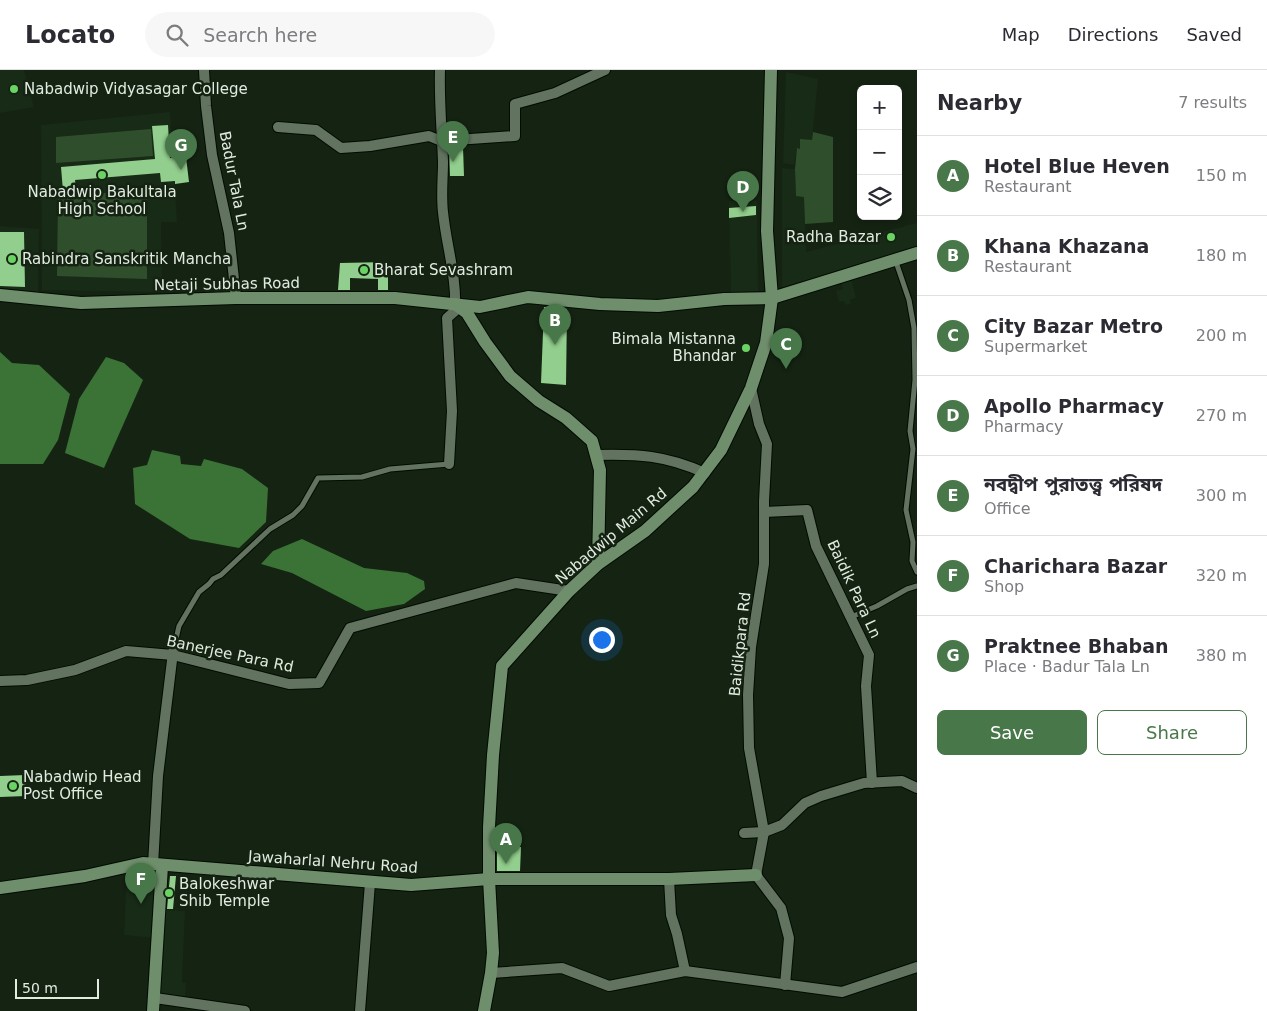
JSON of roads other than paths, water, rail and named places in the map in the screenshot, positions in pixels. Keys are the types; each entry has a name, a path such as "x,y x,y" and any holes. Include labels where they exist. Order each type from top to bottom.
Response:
{"main road":[{"name":"Nabadwip Main Rd","path":"484,1011 491,973 489,827 493,755 502,666 569,591 598,564 645,531 693,487 722,450 751,388 766,343 772,298 767,232 771,70"},
{"path":"772,298 917,253"},
{"name":"Netaji Subhas Road","path":"0,295 81,303 236,298 395,298 455,307 480,307 528,297 600,304 658,306 724,299 772,298"},
{"path":"455,307 467,313 510,376 538,401 566,418 592,441 600,470 598,564"},
{"name":"Jawaharlal Nehru Road","path":"0,888 85,876 143,864 411,885 489,879 669,879 756,875"},
{"path":"153,1011 158,865"}],"street":[{"name":"Badur Tala Ln","path":"204,70 212,156 229,233 236,298"},
{"path":"440,70 438,140 442,210 454,283 455,307 447,318 452,411 449,464"},
{"path":"278,127 316,130 341,148 370,146 428,136 438,140 515,136 515,104 555,93 605,70"},
{"name":"Baidikpara Rd","path":"751,388 759,424 766,444 764,564 751,647 748,695 749,748 764,832 756,875"},
{"path":"596,455 631,454 654,456 671,459 705,473"},
{"name":"Baidik Para Ln","path":"764,512 807,510 816,546 869,655 866,686 872,783"},
{"name":"Banerjee Para Rd","path":"0,681 27,680 76,670 126,651 173,654 289,684 319,683 350,628 516,583 569,591"},
{"path":"158,865 158,776 173,654"},
{"path":"744,833 764,832 782,825 805,803 864,783 902,782 917,788"},
{"path":"756,875 781,908 789,938 785,984"},
{"path":"669,879 671,915 685,970"},
{"path":"360,1011 370,883"},
{"path":"491,973 562,968 609,986 685,970 842,992 917,967"},
{"path":"154,998 245,1011"}],"lane":[{"path":"895,259 909,300 914,328 915,380 910,432 913,449 906,510 913,542 912,561 917,572"},
{"path":"173,654 179,626 199,592 213,579 221,575 270,529 302,506 318,478 362,478 390,469 449,464"},
{"path":"850,617 917,586"}],"place":[{"name":"Nabadwip Vidyasagar College","path":"14,89"},
{"name":"নবদ্বীপ পুরাতত্ত্ব পরিষদ","path":"453,162"},
{"name":"Praktnee Bhaban","path":"181,170"},
{"name":"Nabadwip Bakultala High School","path":"102,175"},
{"name":"Apollo Pharmacy","path":"743,212"},
{"name":"Radha Bazar","path":"891,237"},
{"name":"Rabindra Sanskritik Mancha","path":"12,259"},
{"name":"Bharat Sevashram","path":"364,270"},
{"name":"Khana Khazana","path":"555,345"},
{"name":"Bimala Mistanna Bhandar","path":"746,348"},
{"name":"City Bazar Metro","path":"786,369"},
{"name":"Nabadwip Head Post Office","path":"13,786"},
{"name":"Hotel Blue Heven","path":"506,864"},
{"name":"Balokeshwar Shib Temple","path":"169,893"},
{"name":"Charichara Bazar","path":"141,904"}]}
